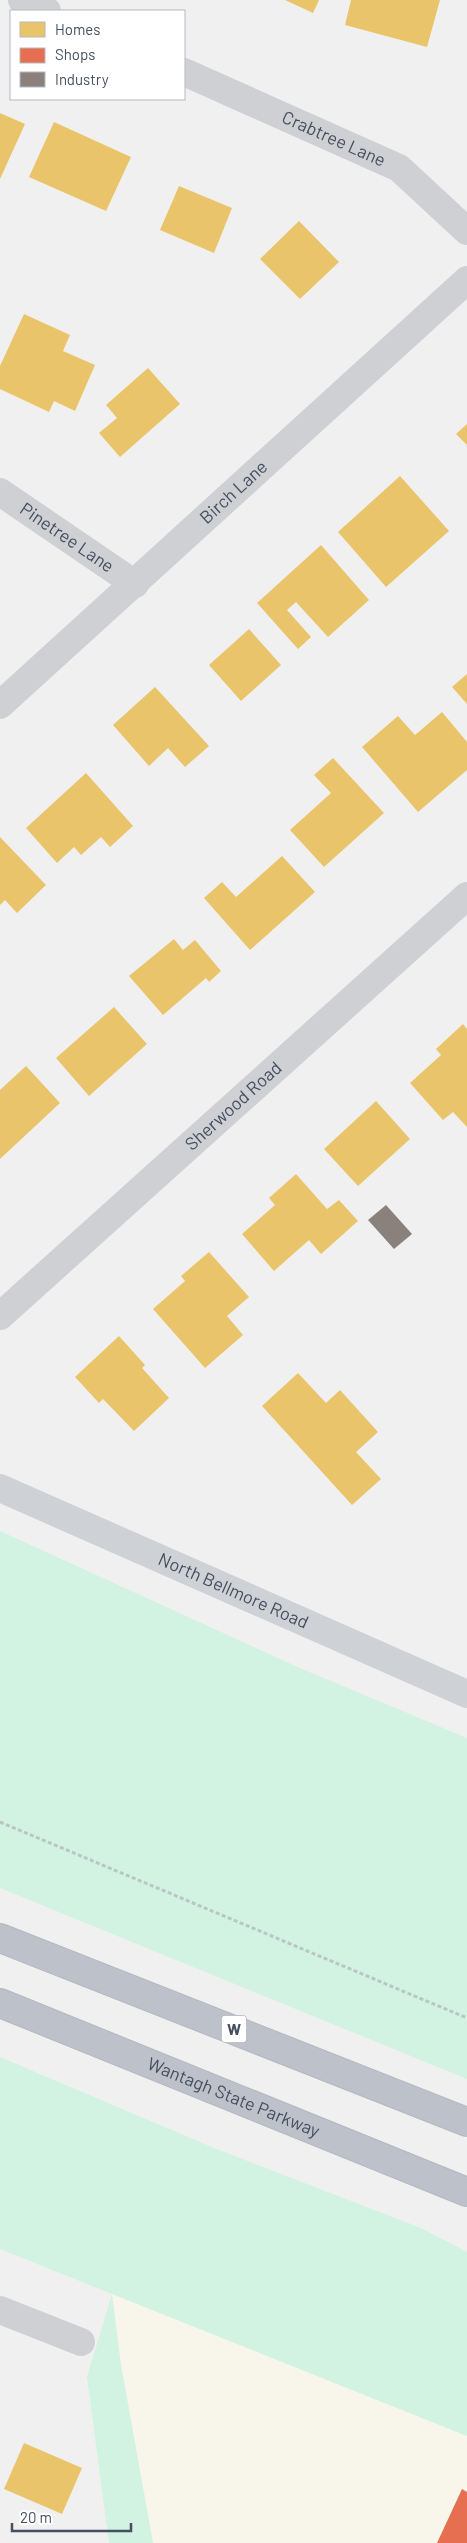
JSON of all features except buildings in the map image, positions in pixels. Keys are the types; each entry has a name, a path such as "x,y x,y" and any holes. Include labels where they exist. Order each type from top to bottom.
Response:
{"highway":[{"name":"W","path":"0,1938 426,2104 467,2122"},
{"name":"Wantagh State Parkway","path":"0,2003 467,2192"},
{"path":"426,2104 467,2110"},
{"path":"421,2175 467,2205"}],"street":[{"path":"22,0 45,10"},
{"name":"Crabtree Lane","path":"185,72 399,168 467,231"},
{"name":"Birch Lane","path":"0,705 467,280"},
{"name":"Pinetree Lane","path":"0,492 135,584"},
{"name":"Sherwood Road","path":"0,1316 467,896"},
{"name":"North Bellmore Road","path":"0,1488 467,1694"},
{"path":"0,2310 82,2342"}],"path":[{"path":"0,1822 467,2018"}],"shaded area":[{"path":"112,2294 467,2436 467,2543 153,2543 121,2365"}],"green space":[{"path":"0,1531 302,1669 467,1738 467,2079 0,1888"},
{"path":"0,2057 214,2148 421,2228 467,2252 467,2436 0,2249"},
{"path":"112,2294 121,2365 153,2543 109,2543 87,2377"}]}
